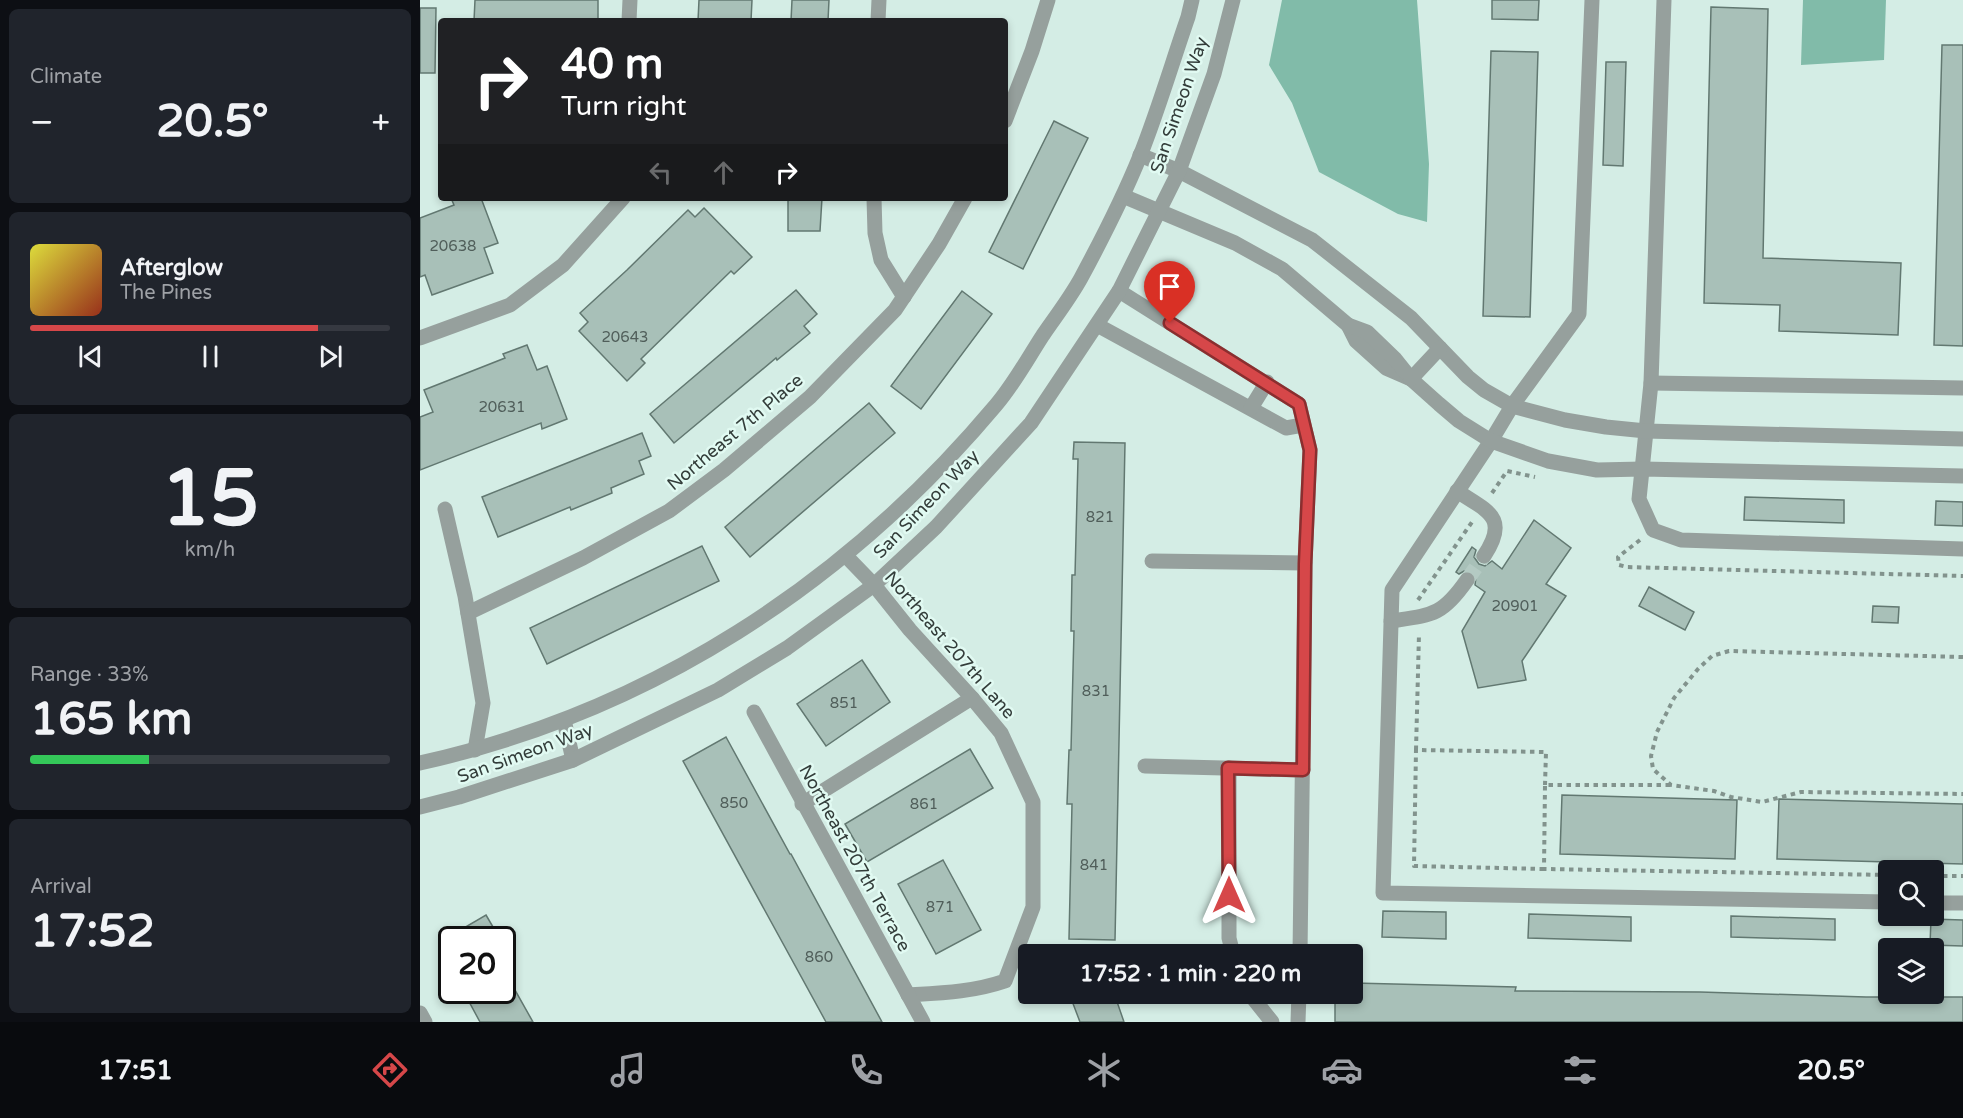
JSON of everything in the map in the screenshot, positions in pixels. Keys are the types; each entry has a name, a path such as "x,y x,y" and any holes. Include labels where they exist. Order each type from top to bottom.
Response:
{"street":[{"path":"629,18 630,0"},
{"path":"878,18 879,0"},
{"path":"1008,113 1032,51 1048,0"},
{"name":"San Simeon Way","path":"420,763 475,750 606,704 709,651 846,556 931,477 998,403 1080,280 1123,196 1140,155 1192,0"},
{"name":"San Simeon Way","path":"420,807 459,797 573,760 718,690 787,648 874,585 936,527 1031,423 1119,291 1179,171 1214,74 1233,0"},
{"path":"1592,0 1579,314 1512,406 1392,590 1383,893 1878,902"},
{"path":"1664,0 1651,383 1639,500 1653,530 1681,540 1963,549"},
{"path":"1140,155 1179,171 1312,240 1412,318 1468,377 1484,390 1512,406 1565,420 1646,431 1963,439"},
{"path":"1123,196 1235,243 1282,269 1348,325 1367,332 1412,379 1459,421 1491,441 1548,460 1597,470 1963,476"},
{"path":"420,338 510,305 563,265 620,201"},
{"path":"874,201 874,233 881,260 904,297"},
{"name":"Northeast 7th Place","path":"468,614 584,558 669,511 724,470 810,397 895,310 939,244 963,201"},
{"path":"1119,291 1299,404 1310,450 1305,564 1300,944"},
{"path":"1097,325 1286,428 1303,425"},
{"path":"1412,379 1440,348"},
{"path":"1251,408 1267,382"},
{"path":"1651,383 1963,388"},
{"path":"1457,490 1490,513 1496,523 1495,538 1484,556"},
{"path":"445,509 468,614 483,703 475,750"},
{"name":"Northeast 207th Lane","path":"846,556 874,585 910,630 1001,733 1034,802 1033,907 1005,981 976,990 908,995"},
{"path":"1152,561 1305,564"},
{"path":"1391,621 1432,615 1447,604 1467,580"},
{"path":"802,804 972,698"},
{"name":"Northeast 207th Terrace","path":"754,712 802,804 923,1022"},
{"path":"564,720 573,760"},
{"path":"1145,766 1303,770"},
{"path":"1228,768 1230,944"},
{"path":"1944,903 1963,903"},
{"path":"1258,1004 1272,1022"},
{"path":"1298,1022 1299,1004"},
{"path":"420,1013 425,1022"}],"path":[{"path":"1482,507 1507,471"},
{"path":"1653,530 1618,557 1619,565 1963,576"},
{"path":"1671,786 1653,769 1651,756 1656,732 1674,698 1712,656 1729,651 1963,657"},
{"path":"1544,869 1546,752 1416,750 1414,866 1544,869 1878,875"},
{"path":"1545,785 1671,786 1714,791 1739,799 1762,802 1801,792 1963,794"},
{"path":"1944,876 1963,876"}],"shaded area":[{"path":"1282,0 1417,0 1429,164 1427,222 1398,214 1319,172 1292,103 1269,65"},
{"path":"1803,0 1886,0 1884,60 1801,65"}],"building":[{"path":"475,0 598,0 598,18 474,18"},
{"path":"699,0 752,0 751,18 698,18"},
{"path":"792,0 829,0 828,18 791,18"},
{"path":"1492,0 1539,0 1538,20 1492,19"},
{"path":"1711,7 1768,9 1763,258 1901,263 1898,335 1779,331 1780,305 1704,303"},
{"path":"420,8 436,8 435,73 420,73"},
{"path":"1942,45 1963,45 1963,346 1934,345"},
{"path":"1491,51 1538,52 1530,317 1483,316"},
{"path":"1606,62 1626,62 1623,166 1603,165"},
{"path":"1054,121 1088,138 1023,269 989,252"},
{"path":"452,201 482,201 498,243 484,248 493,273 432,295 425,275 420,277 420,218 454,205"},
{"path":"788,201 822,201 820,231 788,231"},
{"path":"704,208 752,257 734,274 731,271 641,359 645,363 627,381 579,331 588,322 580,313 688,210 695,217"},
{"path":"796,290 817,314 804,326 810,333 777,360 776,358 674,443 650,414"},
{"path":"962,291 992,314 921,409 891,386"},
{"path":"527,345 537,370 547,366 567,419 542,429 541,423 420,470 420,417 433,412 424,390 505,358 503,354"},
{"path":"869,403 895,433 750,557 725,527"},
{"path":"642,433 651,456 639,461 644,474 611,488 612,493 571,510 570,507 498,537 482,497"},
{"path":"1074,442 1125,443 1115,940 1069,939 1072,804 1067,804 1069,750 1071,750 1074,631 1071,631 1072,575 1075,575 1078,459 1073,459"},
{"path":"1745,497 1844,500 1844,523 1744,520"},
{"path":"1936,501 1963,502 1963,526 1935,525"},
{"path":"1534,520 1571,548 1546,584 1566,596 1522,661 1526,680 1478,688 1462,631 1485,592 1475,585 1476,577 1472,572 1464,571 1459,574 1456,572 1472,547 1476,550 1474,557 1479,564 1485,566 1492,561 1502,569"},
{"path":"702,546 719,581 547,664 530,628"},
{"path":"1649,587 1694,612 1685,630 1639,606"},
{"path":"1873,606 1899,607 1898,623 1872,622"},
{"path":"862,660 890,702 826,746 797,704"},
{"path":"726,737 882,1022 826,1022 683,761"},
{"path":"970,749 993,788 867,862 845,824"},
{"path":"1562,795 1737,800 1735,859 1560,854"},
{"path":"1779,799 1963,804 1963,864 1944,863 1944,860 1878,862 1777,859"},
{"path":"943,860 981,930 936,954 898,884"},
{"path":"1383,911 1446,912 1446,939 1382,937"},
{"path":"1529,914 1631,917 1631,941 1528,938"},
{"path":"486,915 492,926 467,926"},
{"path":"1731,916 1835,919 1835,940 1731,937"},
{"path":"1944,919 1963,920 1963,946 1944,945 1944,938 1930,938 1931,926 1944,926"},
{"path":"1363,983 1516,987 1515,991 1700,992 1878,997 1878,1004 1944,1004 1944,997 1963,997 1963,1022 1335,1022 1335,1004 1363,1004"},
{"path":"516,992 533,1022 480,1022 470,1004 516,1004"},
{"path":"1073,1004 1118,1004 1124,1022 1080,1022"}],"tunnel":[{"path":"1467,580 1484,556"}],"route":[{"path":"1170,323 1299,404 1310,450 1305,564 1303,770 1228,768 1229,895"}]}
